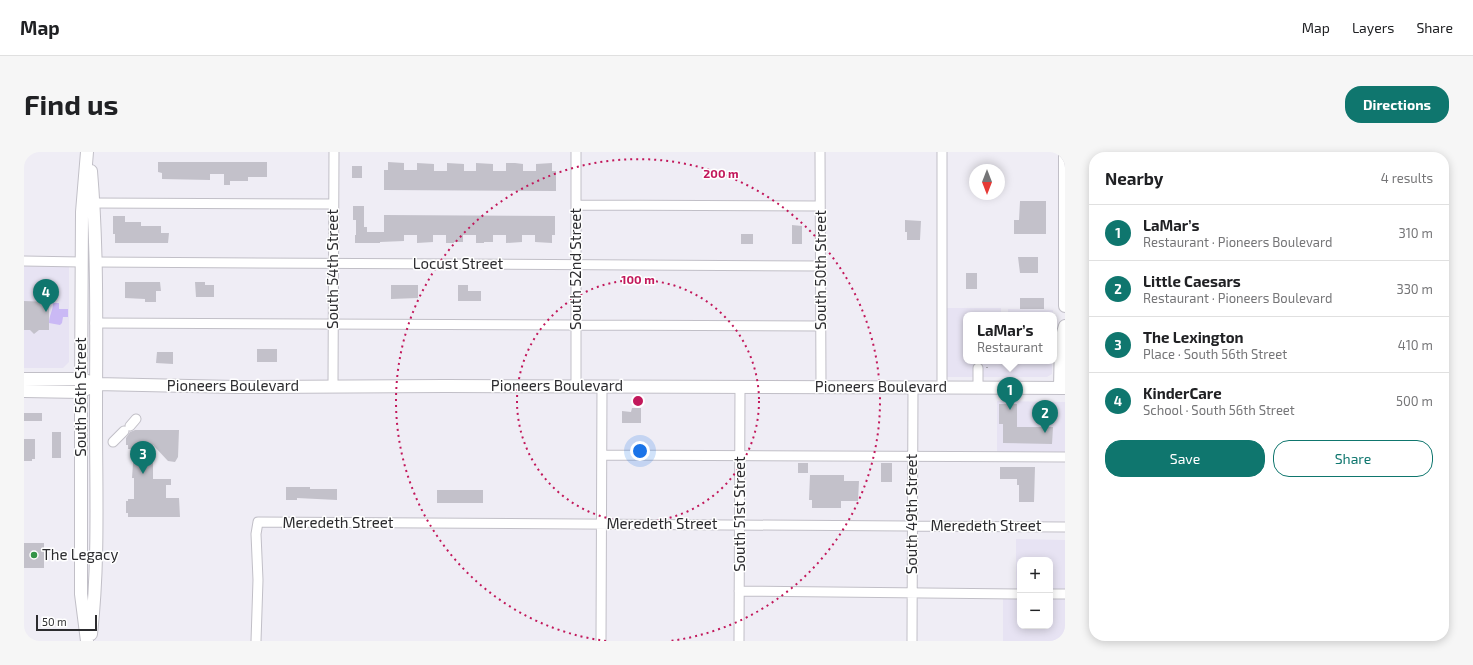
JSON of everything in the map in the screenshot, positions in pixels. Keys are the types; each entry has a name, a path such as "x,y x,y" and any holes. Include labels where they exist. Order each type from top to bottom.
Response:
{"main road":[{"name":"South 56th Street","path":"88,152 93,204 96,323 95,594 90,641"},
{"name":"South 56th Street","path":"86,641 81,594 81,262 82,212 88,152"},
{"path":"1064,152 1065,306"},
{"path":"1062,388 1061,340 1065,326"},
{"name":"Pioneers Boulevard","path":"24,379 81,379 96,384 236,387 602,386 1062,388"},
{"name":"Pioneers Boulevard","path":"24,391 81,392 96,384"}],"street":[{"name":"South 54th Street","path":"333,386 334,152"},
{"name":"South 52nd Street","path":"576,152 576,386"},
{"name":"South 50th Street","path":"820,152 821,387"},
{"path":"942,152 942,388"},
{"path":"93,204 334,204"},
{"path":"576,205 820,206"},
{"path":"24,261 81,262"},
{"name":"Locust Street","path":"95,262 821,266"},
{"path":"96,323 821,326"},
{"path":"978,388 983,368"},
{"path":"601,641 602,386"},
{"name":"South 51st Street","path":"739,641 740,387"},
{"name":"South 49th Street","path":"912,641 913,388"},
{"path":"113,442 130,425"},
{"path":"602,455 1065,457"},
{"name":"Meredeth Street","path":"256,641 258,585 256,534 258,522 1065,527"},
{"path":"739,591 1017,594"},
{"path":"1053,594 1065,594"}],"path":[{"path":"983,368 985,364"}],"shaded area":[{"path":"24,261 69,261 69,362 63,368 24,368"},
{"path":"53,303 59,303 59,309 68,309 68,317 63,317 60,325 49,323"},
{"path":"942,308 1001,308 1001,312 963,312 963,364 1052,364 1052,374 1047,377 942,377"},
{"path":"1008,309 1053,310 1053,312 1008,312"},
{"path":"997,401 1065,402 1065,455 997,455"},
{"path":"1016,539 1065,540 1065,592 1053,592 1053,557 1017,557 1016,592"},
{"path":"1003,598 1017,598 1017,629 1053,629 1053,599 1065,599 1065,641 1003,641"}],"building":[{"path":"158,162 267,162 267,177 248,177 248,181 230,181 230,185 224,185 224,174 210,174 210,180 162,179 162,173 158,172"},
{"path":"388,162 404,163 404,170 417,170 417,163 434,164 434,171 447,171 447,163 464,164 464,171 476,171 476,163 493,164 493,171 506,171 506,163 515,163 523,164 523,171 536,171 536,164 552,163 552,171 556,171 556,191 384,190 384,170 388,170"},
{"path":"352,166 362,166 362,178 352,178"},
{"path":"1020,201 1046,201 1046,234 1014,234 1014,220 1019,220"},
{"path":"353,206 364,206 364,227 367,227 367,232 384,232 384,215 555,216 555,235 552,235 552,243 535,242 535,235 522,235 522,242 506,243 506,235 493,235 493,242 476,243 476,235 463,235 463,242 446,243 446,235 433,235 433,242 417,243 417,235 404,235 404,241 355,243 356,220 353,220"},
{"path":"113,216 125,216 125,222 141,222 141,226 161,226 161,233 169,233 168,243 115,243 115,234 113,234"},
{"path":"905,220 921,221 920,240 907,240"},
{"path":"792,225 802,226 802,244 792,244"},
{"path":"741,234 753,234 753,244 741,244"},
{"path":"1018,257 1038,257 1038,273 1020,273"},
{"path":"966,273 977,273 977,289 966,289"},
{"path":"125,282 160,282 161,291 156,291 156,302 145,302 145,299 125,298"},
{"path":"195,282 205,282 205,285 214,285 214,297 196,297"},
{"path":"391,285 418,285 418,298 391,299"},
{"path":"458,285 468,285 468,291 481,291 481,301 458,301"},
{"path":"1020,298 1044,298 1044,309 1020,309"},
{"path":"24,301 49,302 49,330 39,330 34,334 30,330 24,330"},
{"path":"257,349 277,349 277,362 257,362"},
{"path":"157,352 173,352 173,364 156,363"},
{"path":"999,404 1017,404 1017,427 1053,427 1052,444 1003,443 1003,424 999,424"},
{"path":"632,408 641,408 641,423 622,423 622,411 631,412"},
{"path":"24,413 42,413 42,421 24,421"},
{"path":"135,430 179,430 178,457 175,462 168,461 153,445 153,479 171,479 171,485 166,485 166,498 179,498 180,517 128,517 128,513 126,513 126,501 128,501 128,499 134,499 134,478 132,478 134,449 128,449 128,445 126,445 126,438 130,432"},
{"path":"52,432 61,432 61,458 52,458"},
{"path":"24,439 35,439 35,459 32,459 32,461 24,461"},
{"path":"798,463 808,463 808,473 798,473"},
{"path":"881,463 892,463 892,482 881,482"},
{"path":"1000,467 1035,467 1034,502 1019,502 1019,485 1017,485 1017,479 1000,479"},
{"path":"810,475 844,475 844,481 859,481 858,501 841,501 841,508 812,508 812,500 809,500"},
{"path":"286,487 337,489 337,500 297,498 297,500 286,500"},
{"path":"437,490 483,490 483,503 437,503"},
{"name":"The Legacy","path":"24,543 44,543 44,568 24,568"}],"place":[{"name":"KinderCare","path":"46,312"},
{"name":"LaMar’s","path":"1010,410"},
{"name":"Little Caesars","path":"1045,433"},
{"name":"The Lexington","path":"143,474"},
{"name":"The Legacy","path":"34,555"}]}
